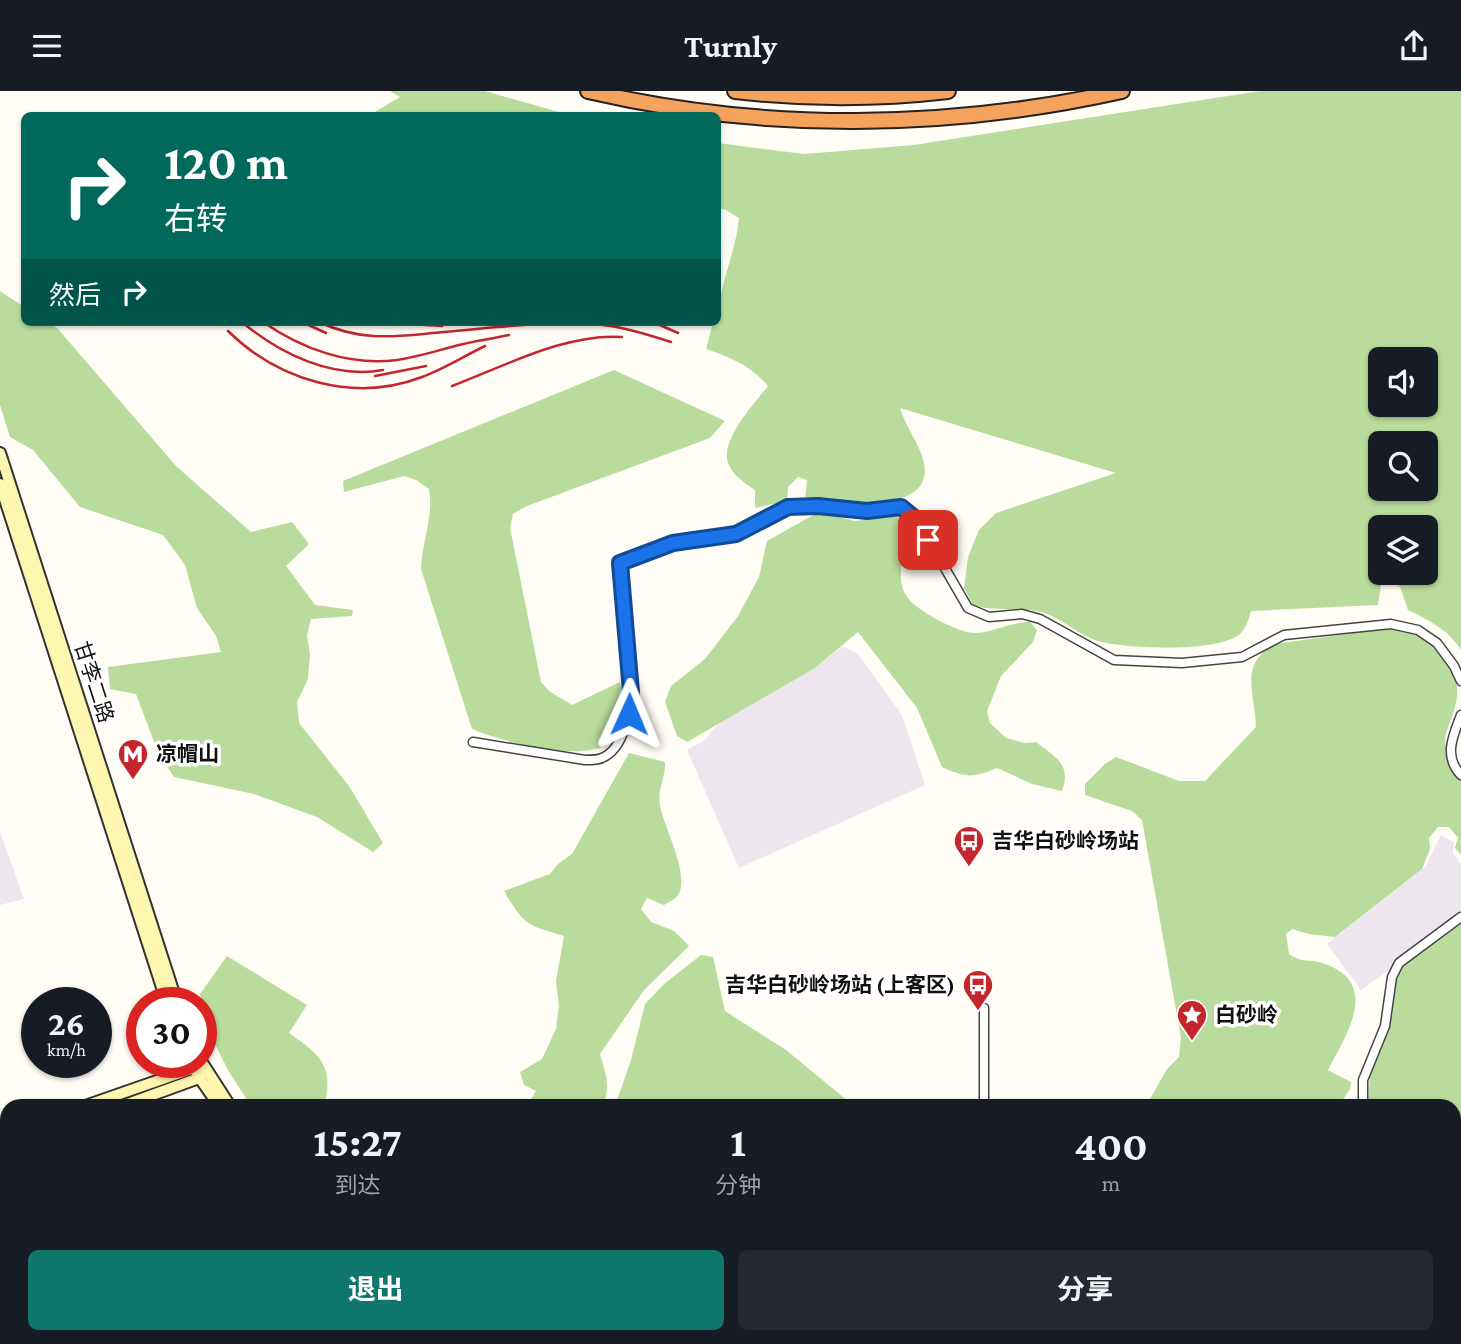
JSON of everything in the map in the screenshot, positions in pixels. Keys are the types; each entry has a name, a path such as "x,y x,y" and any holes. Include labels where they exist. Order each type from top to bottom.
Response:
{"highway":[{"path":"588,91 635,102 700,112"},
{"path":"735,91 877,95 948,91"},
{"path":"721,115 813,121 877,121 994,113 1122,91"}],"main road":[{"name":"甘李二路","path":"0,453 172,987"},
{"name":"甘李二路","path":"0,484 162,987"},
{"path":"106,1099 168,1078"},
{"path":"136,1099 178,1078"},
{"path":"204,1078 215,1099"},
{"path":"206,1078 224,1099"}],"street":[{"path":"473,742 585,760 602,758 615,748 629,714 620,563 673,543 736,534 788,507 818,506 867,511 901,507 917,520 968,608 989,617 1022,614 1040,619 1114,660 1182,663 1242,657 1284,635 1391,624 1418,630 1437,643 1461,681"},
{"path":"1461,715 1450,745 1453,767 1461,775"},
{"path":"1363,1099 1363,1080 1385,1027 1395,970 1399,963 1461,917"},
{"path":"984,1008 984,1099"}],"shaded area":[{"path":"843,646 859,655 902,715 925,785 739,868 687,750 705,740 718,724 815,668"},
{"path":"0,832 24,899 0,905"},
{"path":"1441,835 1454,842 1453,853 1461,864 1461,919 1361,990 1327,944 1425,867"}],"green space":[{"path":"390,91 485,91 558,112 375,112 400,97"},
{"path":"1260,91 1461,91 1461,650 1444,631 1408,610 1397,585 1438,585 1438,515 1368,515 1368,585 1381,585 1378,605 1251,611 1244,629 1229,640 1171,648 1111,644 1091,638 1038,611 992,609 973,605 964,588 968,557 979,530 996,513 1116,473 900,408 924,463 923,480 914,492 880,503 805,500 807,480 798,477 788,487 787,501 755,508 755,490 733,472 727,454 740,422 768,386 740,363 706,349 712,326 721,326 721,295 739,218 721,209 721,143 804,154 914,145"},
{"path":"0,291 21,305 21,326 54,326 58,329 176,466 251,532 292,522 309,544 286,566 315,605 353,610 352,616 311,619 307,635 310,655 308,679 297,702 299,723 349,786 383,843 373,852 317,817 254,794 174,777 159,755 136,694 110,689 108,667 221,652 216,636 197,608 185,565 163,535 80,507 33,450 10,437 0,405"},
{"path":"614,370 725,421 710,438 527,506 513,514 510,528 541,682 549,691 572,705 620,682 623,698 606,746 592,750 557,750 503,740 472,729 421,569 430,509 429,489 404,476 344,492 343,481"},
{"path":"815,514 855,521 894,516 912,524 925,545 901,566 902,587 913,603 939,621 976,633 1030,622 1037,630 1033,642 1001,676 987,711 990,723 1006,738 1024,743 1036,742 1060,762 1065,774 1062,791 1032,784 997,768 970,775 942,767 917,708 858,632 815,668 687,742 677,736 665,702 671,686 705,659 738,616 759,577 767,541"},
{"path":"1388,628 1416,634 1438,649 1449,663 1456,680 1455,709 1445,742 1452,760 1461,772 1461,855 1455,848 1458,838 1449,827 1438,827 1429,838 1430,849 1422,869 1335,937 1292,929 1286,934 1289,954 1298,959 1325,964 1342,973 1352,984 1355,997 1350,1026 1328,1070 1351,1082 1344,1099 1150,1099 1167,1069 1179,1057 1181,1038 1142,820 1132,811 1085,795 1085,784 1116,757 1179,781 1205,781 1256,727 1252,670 1256,661 1275,644"},
{"path":"629,753 665,762 660,805 678,860 681,882 679,893 674,899 664,905 647,898 641,909 651,922 674,931 689,946 644,990 600,1054 607,1087 605,1099 531,1099 536,1091 524,1085 520,1072 542,1059 556,1029 559,1006 556,981 564,936 528,922 504,891 550,874 572,854"},
{"path":"1461,920 1461,1099 1368,1099 1370,1073 1388,1032 1394,986 1404,965"},
{"path":"701,955 713,957 725,1011 786,1050 846,1099 617,1099 631,1060 645,1004 664,984"},
{"path":"227,956 307,1005 289,1033 309,1047 322,1062 327,1080 326,1099 246,1099 217,1048 217,987 205,987"}],"railway":[{"path":"247,326 290,354 326,367 345,371 383,370"},
{"path":"269,326 294,340 327,353 344,358 379,361 404,359 509,335"},
{"path":"311,326 326,333"},
{"path":"328,326 351,333 381,336 514,326"},
{"path":"608,326 671,342"},
{"path":"662,326 678,333"},
{"path":"228,331 270,363 319,383 344,387 396,385 430,374 485,346"},
{"path":"452,386 558,345 601,337 622,337"},
{"path":"375,376 426,366"}],"place":[{"name":"凉帽山","path":"133,781"},
{"name":"吉华白砂岭场站","path":"969,868"},
{"name":"吉华白砂岭场站 (上客区)","path":"978,1012"},
{"name":"白砂岭","path":"1192,1042"}],"route":[{"path":"629,714 631,692 620,563 673,543 736,534 788,507 818,506 867,511 901,507 917,520 928,540"}]}
